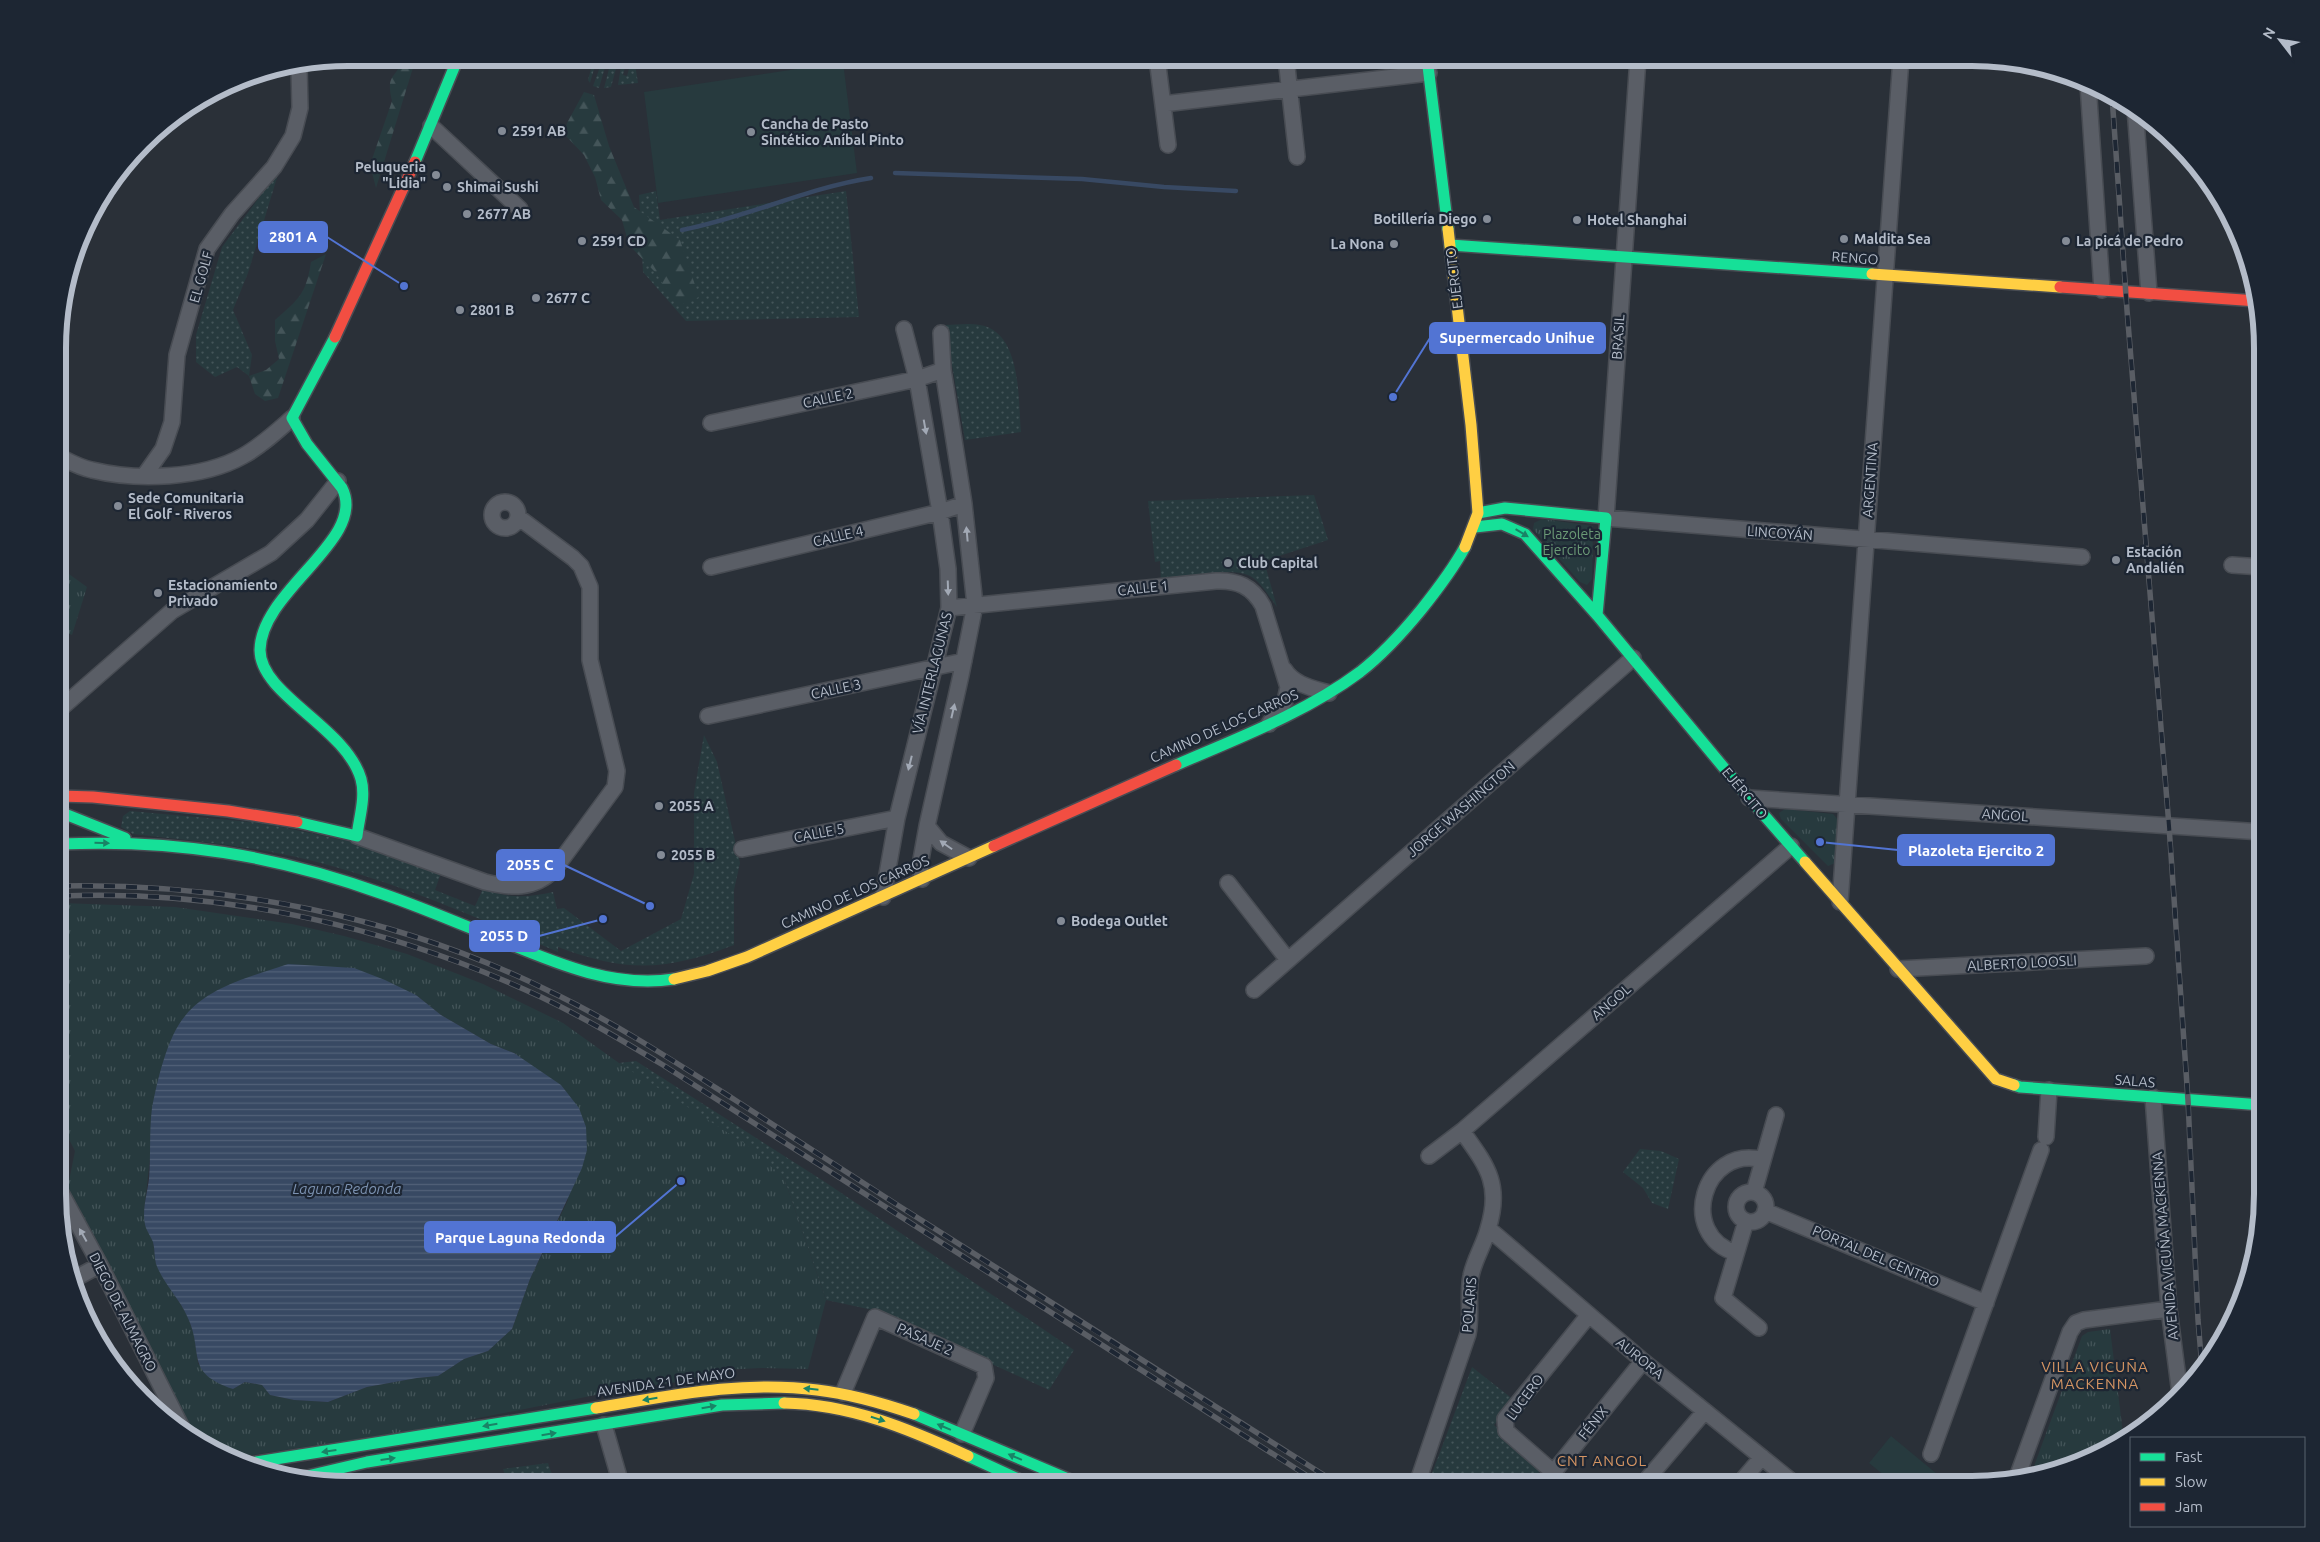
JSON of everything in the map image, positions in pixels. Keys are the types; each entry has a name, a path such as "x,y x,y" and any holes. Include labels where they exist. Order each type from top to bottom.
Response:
{"main road":[{"path":"66,796 93,797 126,802 228,811 290,820 356,836 362,799 361,782 352,758 340,742 274,681 264,665 260,645 262,633 274,609 342,527 348,510 345,493 306,443 292,418 323,362 365,274 431,126 455,66"},
{"name":"EJÉRCITO","path":"1428,66 1471,425 1478,513"},
{"name":"RENGO","path":"1450,245 2249,300"},
{"name":"LINCOYÁN","path":"1478,513 1505,508 1606,518"},
{"name":"CAMINO DE LOS CARROS","path":"145,844 243,855 304,869 387,895 572,967 614,978 644,981 688,977 723,966 884,897 1269,724 1329,693 1362,670 1397,636 1452,568 1475,526 1478,513"},
{"name":"BRASIL","path":"1597,615 1606,518"},
{"name":"EJÉRCITO","path":"1475,526 1502,524 1526,534 1597,615 1749,798 1988,1072 2006,1084"},
{"path":"70,829 88,815 126,802"},
{"path":"123,837 118,830 117,816 126,802"},
{"path":"66,813 88,815 123,837 145,844"},
{"path":"66,844 145,844"},
{"name":"SALAS","path":"2006,1084 2020,1088 2254,1104"},
{"name":"AVENIDA 21 DE MAYO","path":"260,1462 723,1388 765,1386 843,1393 906,1411 1061,1476"},
{"path":"317,1474 357,1464 744,1403 769,1402 812,1405 855,1412 926,1437 1012,1476"},
{"path":"996,1468 1002,1476"}],"street":[{"path":"1158,66 1168,146"},
{"path":"1287,66 1297,157"},
{"name":"BRASIL","path":"1606,518 1637,66"},
{"name":"ARGENTINA","path":"1840,902 1900,66"},
{"name":"EL GOLF","path":"144,476 163,449 172,422 177,355 195,299 205,256 212,240 232,214 274,167 293,136 300,108 298,71"},
{"path":"1163,104 1429,73"},
{"path":"2089,92 2102,290"},
{"path":"2136,120 2149,293"},
{"path":"431,126 520,209"},
{"name":"VÍA INTERLAGUNAS","path":"884,897 897,818 949,608 948,569 940,512 916,379 904,329"},
{"name":"VÍA INTERLAGUNAS","path":"922,879 920,865 975,605 964,504 944,370 941,333"},
{"name":"CALLE 2","path":"711,423 916,379 944,370"},
{"path":"66,460 90,470 144,476 186,474 224,465 256,448 292,418"},
{"path":"66,704 172,611 271,553 307,520 338,482"},
{"name":"CALLE 4","path":"711,567 940,512 964,504"},
{"path":"356,836 485,882 505,887 520,887 542,880 554,870 614,791 617,771 590,660 590,598 587,576 573,558 518,517"},
{"name":"LINCOYÁN","path":"1606,518 2082,556"},
{"path":"2232,565 2254,566"},
{"name":"CALLE 1","path":"949,608 1216,581 1237,582 1248,587 1263,606 1287,680 1288,694 1269,724"},
{"name":"JORGE WASHINGTON","path":"1254,990 1633,658"},
{"name":"CALLE 3","path":"708,716 964,661"},
{"path":"1283,668 1288,675 1299,683 1329,693"},
{"name":"ANGOL","path":"1749,798 2254,831"},
{"name":"CALLE 5","path":"742,849 897,818"},
{"path":"928,826 941,843 969,858"},
{"name":"ANGOL","path":"1429,1156 1462,1131 1791,846"},
{"path":"1228,883 1288,960"},
{"name":"ALBERTO LOOSLI","path":"1898,968 2146,956"},
{"path":"1931,1454 2044,1143 2049,1090"},
{"name":"AVENIDA VICUÑA MACKENNA","path":"2154,1098 2169,1309 2179,1385"},
{"path":"1754,1192 1776,1115"},
{"name":"POLARIS","path":"1420,1476 1468,1334 1471,1310 1470,1278 1489,1229 1494,1198 1493,1184 1487,1166 1462,1131"},
{"path":"1736,1253 1723,1247 1710,1234 1702,1214 1704,1192 1712,1177 1724,1166 1742,1159 1763,1160"},
{"path":"1754,1192 1763,1198 1766,1204 1764,1215 1756,1221 1746,1221 1738,1214 1736,1204 1742,1196 1754,1192"},
{"name":"DIEGO DE ALMAGRO","path":"67,1203 176,1416"},
{"name":"PORTAL DEL CENTRO","path":"1765,1211 1986,1303"},
{"path":"1746,1221 1723,1298 1759,1328"},
{"name":"AURORA","path":"1489,1229 1643,1362 1785,1476"},
{"path":"79,1276 100,1265"},
{"path":"2019,1471 2070,1332 2076,1323 2084,1320 2169,1309"},
{"name":"LUCERO","path":"1546,1476 1506,1431 1505,1419 1588,1316"},
{"name":"PASAJE 2","path":"843,1393 875,1317 984,1366 986,1378 962,1434"},
{"name":"FÉNIX","path":"1550,1476 1643,1362"},
{"path":"1650,1476 1705,1411"},
{"path":"604,1425 619,1476"},
{"path":"1746,1476 1762,1457"}],"green space":[{"path":"400,66 414,66 376,188 370,165 392,101 390,85"},
{"path":"592,66 595,66 590,83 588,80"},
{"path":"595,66 605,66 599,88 593,86 600,67"},
{"path":"610,66 617,66 611,87 604,88"},
{"path":"621,66 625,66 623,75 627,76 630,66 635,66 638,83 618,85"},
{"name":"Cancha de Pasto Sintético Aníbal Pinto","path":"816,66 844,66 857,173 658,203 644,92"},
{"path":"584,92 594,95 609,146 634,207 680,240 699,297 678,306 655,272 629,245 622,220 601,200 595,177 584,155 564,134 567,123"},
{"path":"279,171 248,273 233,310 252,355 249,376 237,367 215,377 196,362 196,335 222,247"},
{"path":"656,191 660,220 846,191 859,317 686,321 643,272 639,195"},
{"path":"326,254 278,398 265,401 255,394 249,376 266,370 279,359 275,341 275,320 296,301 304,289 311,262"},
{"path":"945,325 980,325 994,330 1004,340 1011,353 1015,369 1021,432 965,440"},
{"path":"1314,495 1328,540 1264,561 1277,607 1264,589 1252,577 1239,573 1217,572 1161,582 1160,561 1155,562 1148,501"},
{"name":"Plazoleta Ejercito 1","path":"1542,519 1593,526 1592,579 1587,585 1580,582 1533,529 1534,523"},
{"path":"66,572 87,587 72,635 66,632"},
{"path":"704,735 717,762 740,863 734,890 734,945 710,954 667,964 626,965 605,961 558,947 558,952 466,913 373,878 309,860 266,851 133,834 121,827 123,816 130,811 262,823 348,841 441,873 435,890 475,906 483,889 517,896 553,892 557,909 564,908 621,951 681,919 694,874 694,793"},
{"path":"1785,809 1833,814 1839,821 1835,863 1828,866 1781,819 1779,813"},
{"path":"66,903 175,907 292,924 344,936 407,954 483,984 563,1023 619,1063 747,1145 784,1178 826,1300 808,1369 761,1368 721,1370 677,1382 616,1391 422,1429 245,1456 223,1447 182,1420 67,1204 66,1196 75,1151 66,1134","holes":["416,995 441,1015 491,1044 514,1053 536,1069 568,1200 530,1279 512,1329 488,1351 464,1359 438,1376 367,1387 328,1402 294,1400 270,1395 262,1385 245,1382 233,1389 198,1364 194,1334 187,1315 156,1264 153,1241 144,1212 159,1076"]},
{"path":"636,1061 825,1182 1074,1350 1049,1390 873,1310 826,1300 784,1178 619,1063"},
{"path":"1640,1149 1661,1151 1679,1159 1668,1209 1652,1203 1643,1188 1623,1172"},
{"path":"2110,1329 2123,1431 2097,1447 2062,1461 2033,1469 2082,1336 2088,1332"},
{"path":"1472,1367 1514,1400 1494,1425 1540,1466 1541,1470 1536,1476 1431,1476"},
{"path":"1891,1436 1937,1474 1935,1476 1885,1476 1869,1463"},
{"path":"548,1463 552,1476 505,1476 503,1469"}],"water":[{"name":"Laguna Redonda","path":"288,964 354,968 416,995 441,1015 491,1044 514,1053 561,1085 579,1108 586,1127 587,1150 582,1168 530,1279 512,1329 488,1351 464,1359 438,1376 367,1387 328,1402 294,1400 270,1395 262,1385 245,1382 233,1389 217,1383 207,1376 198,1360 192,1329 187,1316 156,1264 153,1242 145,1222 144,1210 150,1170 152,1108 168,1047 179,1025 185,1016 206,997 233,983"}],"waterway":[{"path":"895,173 1082,179 1164,187 1236,191"},
{"path":"682,230 706,225 823,189 871,178"}],"railway":[{"path":"2113,104 2127,310 2169,826 2188,1100 2201,1357"},
{"path":"66,886 186,891 249,898 311,909 372,924 433,943 492,965 549,991 621,1029 667,1057 1325,1476"},
{"path":"66,896 122,895 183,899 245,906 306,918 367,932 426,951 484,972 541,997 588,1021 663,1065 1307,1476"}],"traffic: fast":[{"path":"415,162 455,66"},
{"path":"1428,66 1448,229"},
{"path":"1450,245 1872,274"},
{"path":"297,822 357,836 362,800 361,779 352,760 339,743 274,682 264,666 260,650 265,628 277,607 328,546 340,526 346,507 342,488 307,444 292,418 335,337"},
{"path":"1478,513 1505,508 1606,518 1597,615"},
{"path":"1475,527 1502,524 1525,534 1597,615 1749,798 1805,862"},
{"path":"1176,765 1247,735 1294,712 1339,687 1360,672 1400,635 1444,579 1465,547"},
{"path":"66,814 125,838"},
{"path":"66,844 143,844 184,847 224,852 263,860 343,880 425,910 538,956 582,971 628,980 674,979"},
{"path":"2014,1085 2020,1087 2254,1104"},
{"path":"317,1474 367,1462 722,1405 784,1403"},
{"path":"260,1462 596,1408"},
{"path":"914,1414 1061,1476"},
{"path":"968,1456 1012,1476"}],"traffic: slow":[{"path":"1448,229 1471,425 1478,513 1465,547"},
{"path":"1872,274 2060,287"},
{"path":"674,979 707,971 747,957 994,846"},
{"path":"1805,862 1996,1079 2014,1085"},
{"path":"596,1408 678,1394 734,1388 789,1387 854,1396 914,1414"},
{"path":"784,1403 808,1404 856,1413 924,1436 968,1456"}],"traffic: jam":[{"path":"335,337 415,162"},
{"path":"2060,287 2249,300"},
{"path":"994,846 1176,765"},
{"path":"66,796 93,797 228,811 297,822"}],"place":[{"name":"2591 AB","path":"502,131"},
{"name":"Cancha de Pasto Sintético Aníbal Pinto","path":"751,132"},
{"name":"Peluqueria \"Lidia\"","path":"436,175"},
{"name":"Shimai Sushi","path":"447,187"},
{"name":"2677 AB","path":"467,214"},
{"name":"Botillería Diego","path":"1487,219"},
{"name":"Hotel Shanghai","path":"1577,220"},
{"name":"Maldita Sea","path":"1844,239"},
{"name":"2591 CD","path":"582,241"},
{"name":"La picá de Pedro","path":"2066,241"},
{"name":"La Nona","path":"1394,244"},
{"name":"2801 A","path":"404,286"},
{"name":"2677 C","path":"536,298"},
{"name":"2801 B","path":"460,310"},
{"name":"Supermercado Unihue","path":"1393,397"},
{"name":"Sede Comunitaria El Golf - Riveros","path":"118,506"},
{"name":"Estación Andalién","path":"2116,560"},
{"name":"Club Capital","path":"1228,563"},
{"name":"Estacionamiento Privado","path":"158,593"},
{"name":"2055 A","path":"659,806"},
{"name":"Plazoleta Ejercito 2","path":"1820,842"},
{"name":"2055 B","path":"661,855"},
{"name":"2055 C","path":"650,906"},
{"name":"2055 D","path":"603,919"},
{"name":"Bodega Outlet","path":"1061,921"},
{"name":"Parque Laguna Redonda","path":"681,1181"}],"district":[{"name":"VILLA VICUÑA MACKENNA","path":"2095,1376"},
{"name":"CNT ANGOL","path":"1602,1461"}]}
